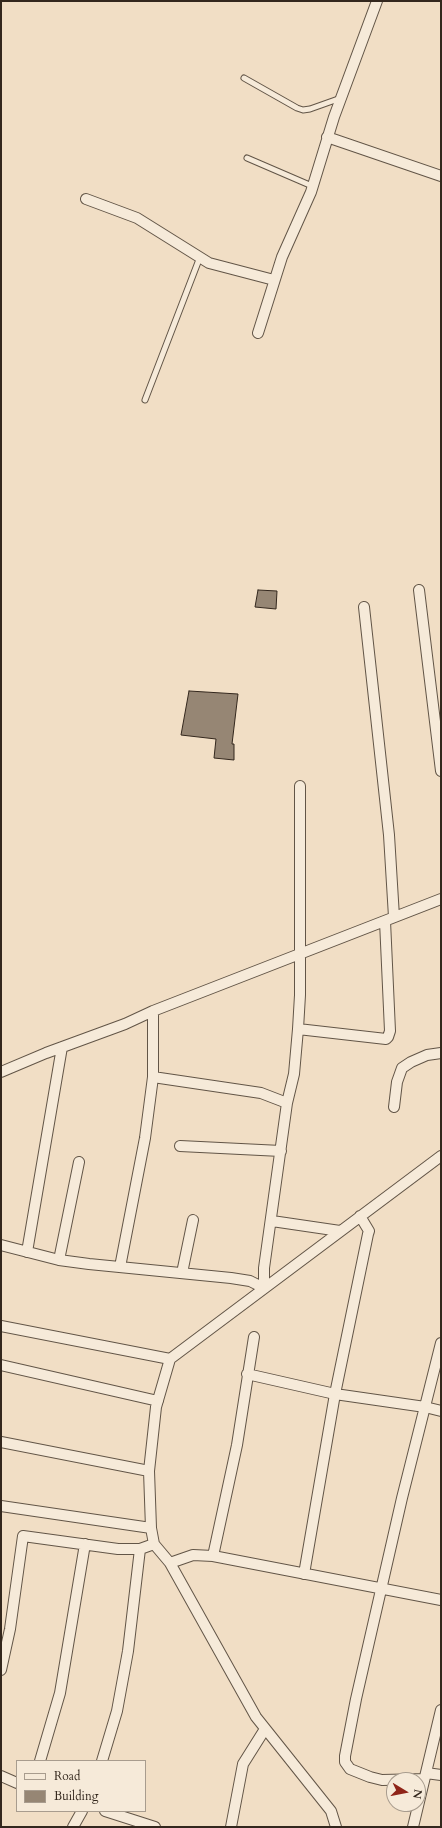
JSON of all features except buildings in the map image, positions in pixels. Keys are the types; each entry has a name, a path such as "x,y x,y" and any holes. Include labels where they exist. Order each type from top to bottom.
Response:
{"street":[{"path":"258,333 282,256 312,186 327,137 377,1"},
{"path":"327,137 441,176"},
{"path":"86,199 137,218 209,263 274,280"},
{"path":"419,590 441,771"},
{"path":"298,1029 386,1039 390,1031 389,835 364,607"},
{"path":"264,1288 264,1268 272,1221 287,1103 294,1074 298,1029 300,995 300,786"},
{"path":"1,1072 441,899"},
{"path":"120,1267 145,1138 153,1077 153,1011"},
{"path":"27,1252 62,1047"},
{"path":"394,1107 397,1082 402,1068 427,1055 441,1053"},
{"path":"153,1077 261,1093 287,1103"},
{"path":"180,1146 281,1151"},
{"path":"336,1827 331,1811 256,1717 170,1563 154,1544 151,1528 149,1471 158,1401 170,1359 441,1156"},
{"path":"59,1260 79,1162"},
{"path":"304,1574 335,1394 369,1231 360,1216"},
{"path":"182,1273 193,1220"},
{"path":"272,1221 340,1231"},
{"path":"1,1245 59,1260 250,1281 264,1288"},
{"path":"1,1326 170,1359"},
{"path":"213,1556 237,1445 254,1337"},
{"path":"386,1780 382,1780 350,1769 345,1762 356,1699 441,1343"},
{"path":"1,1365 158,1401"},
{"path":"247,1374 335,1394 425,1407 441,1411"},
{"path":"1,1442 149,1471"},
{"path":"1,1506 151,1528"},
{"path":"1,1670 20,1571 23,1536 118,1549 140,1550 154,1544"},
{"path":"40,1760 60,1693 85,1544"},
{"path":"102,1760 117,1711 126,1664 132,1625 140,1550"},
{"path":"170,1563 193,1555 213,1556 441,1600"},
{"path":"426,1772 441,1714"},
{"path":"231,1827 243,1764 265,1728"},
{"path":"426,1776 441,1775"},
{"path":"1,1776 16,1783"},
{"path":"73,1827 81,1812"},
{"path":"108,1812 154,1827"},
{"path":"413,1827 417,1812"}],"lane":[{"path":"244,78 297,108 307,110 341,98"},
{"path":"247,158 312,186"},
{"path":"145,400 200,257"}]}
